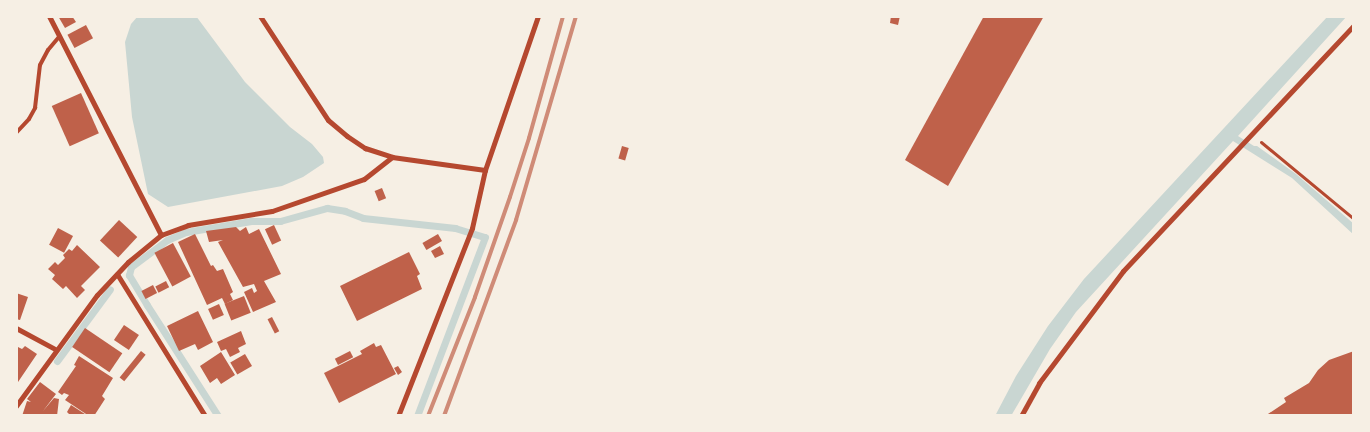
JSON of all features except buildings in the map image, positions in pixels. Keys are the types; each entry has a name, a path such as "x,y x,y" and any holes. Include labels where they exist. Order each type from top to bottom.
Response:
{"street":[{"path":"49,16 161,235"},
{"path":"260,16 328,120 347,136 365,148 392,157 485,170"},
{"path":"398,416 472,228 485,170 538,16"},
{"path":"1021,416 1039,383 1123,271 1354,25"},
{"path":"16,406 55,349 96,295 128,262 161,235 188,225 272,211 364,179 392,157"},
{"path":"117,274 205,416"},
{"path":"16,328 55,349"}],"lane":[{"path":"16,133 29,119 35,108 40,65 59,37"}],"path":[{"path":"1249,136 1354,220"}],"shaded area":[{"path":"138,16 196,16 245,82 290,127 312,144 323,157 324,163 303,177 282,186 168,207 148,194 132,117 125,42 131,24"},
{"path":"1328,16 1347,16 1238,136 1257,146 1296,174 1354,224 1354,235 1292,178 1233,141 1076,312 1050,349 1011,416 995,416 1016,376 1048,326 1084,279"}],"waterway":[{"path":"218,416 129,275 131,267 167,240 186,232 251,221 280,221 327,208 345,211 363,218 455,228 485,237 417,416"},
{"path":"57,361 110,289"}],"railway":[{"path":"428,416 475,297 510,197 529,138 563,16"},
{"path":"444,416 516,220 576,16"}]}
